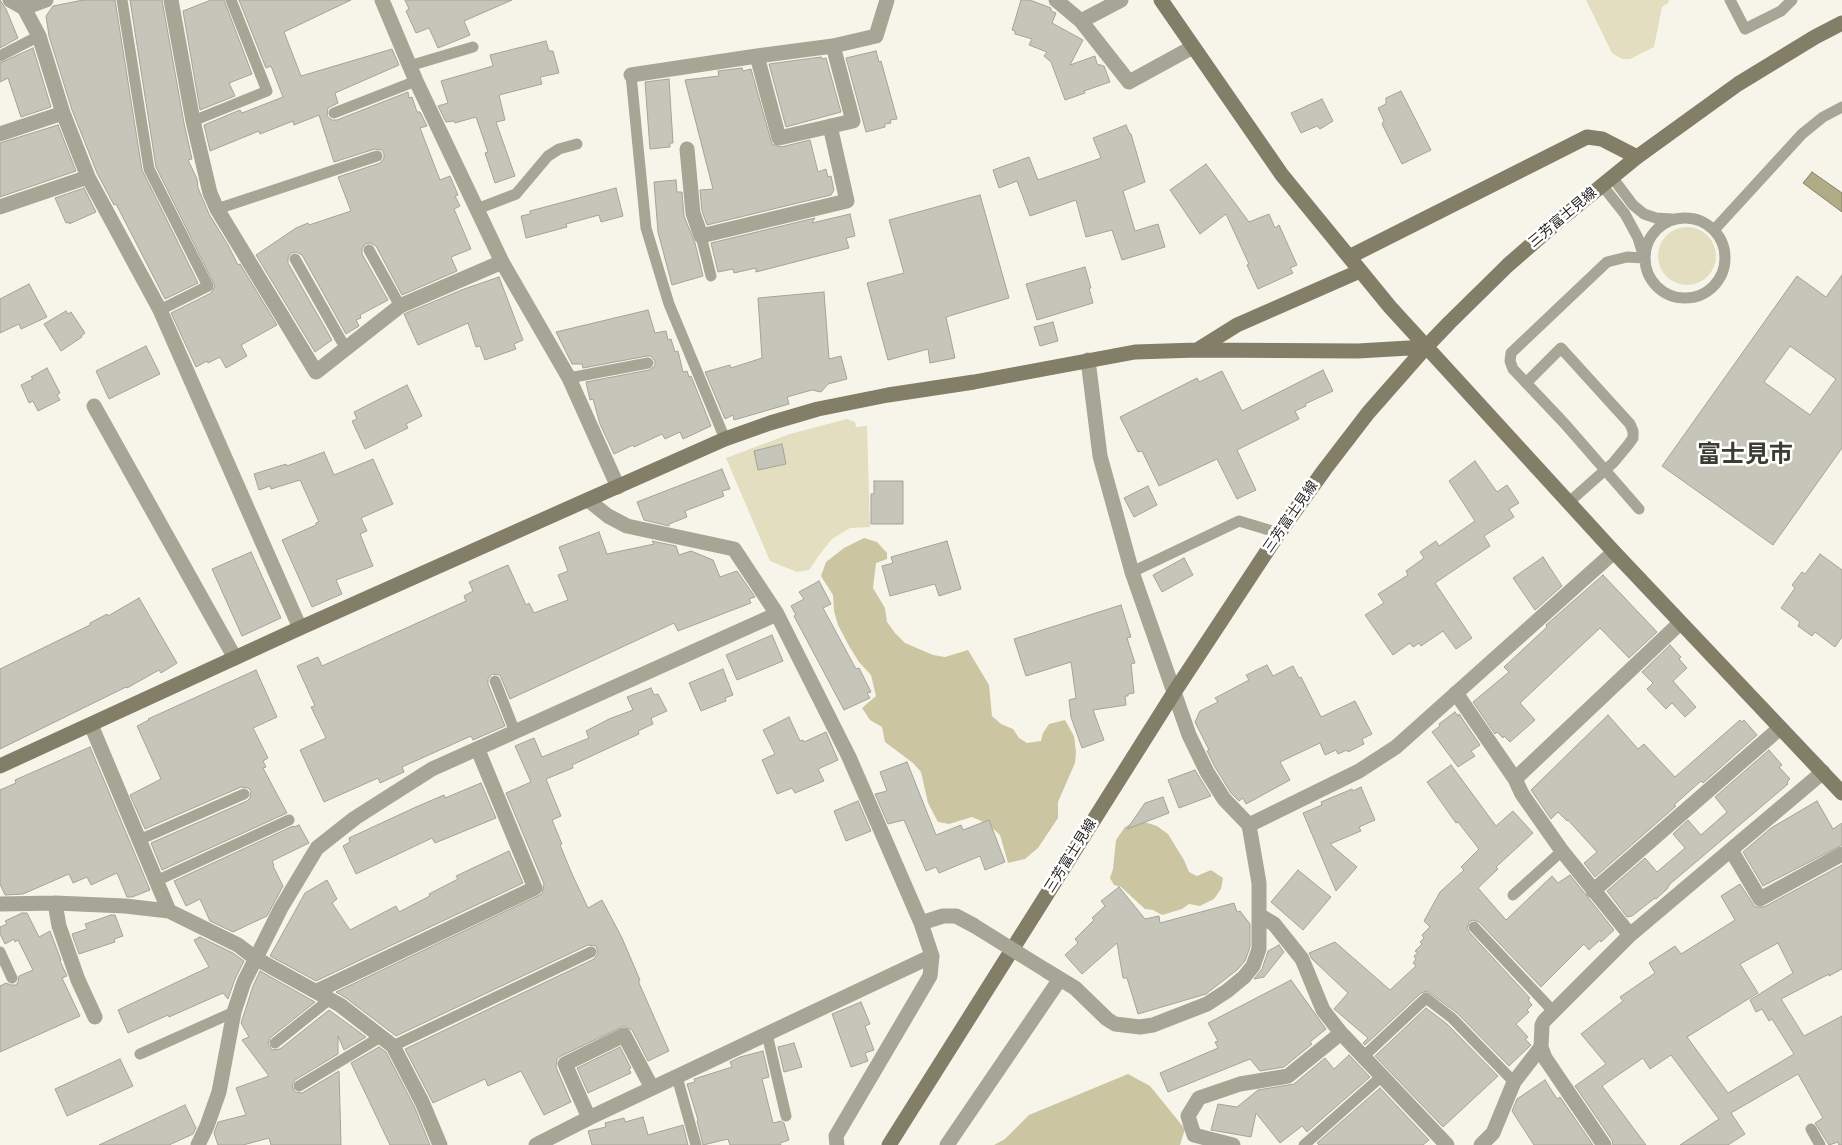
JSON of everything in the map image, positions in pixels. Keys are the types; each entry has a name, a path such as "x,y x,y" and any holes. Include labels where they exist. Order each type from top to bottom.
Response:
{"street":[{"path":"10,0 24,8 40,36 63,113 88,177 160,310 300,628"},
{"path":"24,8 46,0"},
{"path":"171,0 193,121 210,193 217,209 316,372 400,306 502,262"},
{"path":"382,0 409,66 502,262 569,378 618,488"},
{"path":"631,75 833,46 876,36 887,0"},
{"path":"1056,0 1081,21 1129,82 1193,47"},
{"path":"1081,21 1121,0"},
{"path":"1161,0 1282,176 1360,271 1426,347 1568,503 1842,793"},
{"name":"三芳富士見線","path":"890,1145 1175,691 1279,534 1368,413 1426,347 1508,265 1637,156 1738,84 1815,37 1842,23"},
{"path":"756,56 779,138 853,121 833,46"},
{"path":"0,134 63,113"},
{"path":"687,149 693,213 701,236 847,201 830,126"},
{"path":"1349,258 1587,137 1602,139 1637,156"},
{"path":"0,207 88,177"},
{"path":"1197,350 1237,325 1360,271"},
{"path":"0,766 300,628 725,439 770,423 818,409 1135,352 1358,350 1426,347"},
{"path":"920,922 943,916 956,916 1075,988 1097,1011 1115,1024 1140,1027 1153,1025 1207,1004 1227,991 1244,977 1253,966 1259,948 1259,883 1249,825 1224,800 1207,772 1189,735 1132,572 1100,456 1088,360"},
{"path":"94,406 235,658"},
{"path":"588,500 608,516 627,526 734,549 776,614 849,757 920,922 932,956 930,976 836,1136 837,1145"},
{"path":"1249,825 1360,771 1396,747 1614,552"},
{"path":"198,1145 219,1092 237,1000 255,958 281,908 317,848 388,795 432,769 478,750 776,614"},
{"path":"1515,779 1680,623"},
{"path":"1456,692 1515,779 1522,794 1562,851 1592,891 1630,935"},
{"path":"91,725 169,912"},
{"path":"1592,891 1780,728"},
{"path":"324,995 535,888 478,750"},
{"path":"1604,1145 1545,1058 1541,1047 1542,1025 1553,1011 1630,935 1823,772"},
{"path":"1731,850 1760,899 1842,854"},
{"path":"56,903 59,926 74,971 95,1017"},
{"path":"0,904 56,903 124,906 169,912 238,945 255,958 324,995 388,1041 422,1102 440,1145"},
{"path":"1259,915 1274,924 1302,959 1324,1010 1341,1033 1447,1145"},
{"path":"536,1145 589,1118 932,956"},
{"path":"947,1145 1054,975"},
{"path":"1233,1145 1194,1135 1188,1116 1200,1098 1240,1084 1288,1076 1341,1033"},
{"path":"589,1118 565,1064 624,1035 652,1088"},
{"path":"1481,1145 1493,1133 1514,1082 1541,1047"}],"lane":[{"path":"122,0 149,169 208,286 160,310"},
{"path":"193,121 267,91 231,0"},
{"path":"1730,0 1745,29 1781,11 1792,0"},
{"path":"0,56 40,36"},
{"path":"409,66 473,47"},
{"path":"631,75 646,228 668,304 725,439"},
{"path":"334,113 416,81"},
{"path":"1714,230 1802,134 1823,117 1842,107"},
{"path":"477,209 516,194 548,156 559,149 577,144"},
{"path":"217,209 377,156"},
{"path":"1607,181 1644,214 1656,218 1696,219 1706,223 1714,230 1722,241 1726,254 1725,267 1720,279 1711,290 1700,296 1687,299 1674,297 1662,292 1652,283 1646,271 1638,238 1607,181"},
{"path":"1644,258 1650,238 1656,230 1674,219"},
{"path":"701,236 711,276"},
{"path":"369,250 400,306"},
{"path":"1639,508 1565,424 1513,369 1510,361 1511,353 1607,262 1618,258 1644,258"},
{"path":"295,259 346,349"},
{"path":"1526,383 1561,348 1630,424 1633,431 1633,438 1628,445 1568,503"},
{"path":"569,378 648,363"},
{"path":"1132,572 1239,521 1279,534"},
{"path":"495,681 515,732"},
{"path":"139,840 244,794"},
{"path":"156,882 288,820"},
{"path":"1513,895 1562,851"},
{"path":"1474,927 1553,1011"},
{"path":"0,952 12,978"},
{"path":"299,1086 388,1041 591,952"},
{"path":"275,1043 324,995"},
{"path":"1364,1056 1426,998 1452,1018 1514,1082"},
{"path":"140,1054 234,1012"},
{"path":"767,1034 786,1116"},
{"path":"1304,1145 1382,1076"},
{"path":"677,1077 696,1145"},
{"path":"1811,1129 1820,1145"}],"shaded area":[{"path":"1586,0 1669,0 1662,7 1654,47 1630,59 1622,59 1612,53"},
{"path":"1812,172 1842,193 1842,212 1803,183"},
{"path":"1687,227 1698,229 1711,240 1716,256 1714,267 1703,280 1687,285 1676,283 1663,272 1658,256 1660,245 1671,232"},
{"path":"847,419 855,422 856,427 867,426 870,527 850,528 832,539 809,570 797,572 770,561 726,458 790,434"},
{"path":"864,538 877,542 887,553 887,559 876,563 873,588 885,608 887,622 905,643 933,655 945,657 968,650 989,685 992,716 1001,724 1013,729 1019,738 1027,743 1041,741 1043,733 1049,724 1065,720 1074,736 1075,763 1058,802 1058,818 1038,848 1025,859 1008,863 1000,835 988,824 972,817 949,824 938,822 928,803 921,772 913,763 885,742 882,727 870,720 862,708 876,696 871,675 859,662 838,625 834,611 833,595 821,576 826,562 844,548"},
{"path":"1138,820 1157,826 1168,834 1189,872 1197,876 1211,870 1223,878 1221,889 1214,899 1200,906 1189,904 1182,909 1162,915 1153,910 1145,909 1121,887 1114,885 1110,878 1113,869 1116,840 1125,827"},
{"path":"1128,1074 1150,1086 1185,1129 1180,1145 994,1145 1005,1139 1029,1115"}],"building":[{"path":"0,0 6,9 18,38 0,48"},
{"path":"83,0 115,0 142,170 198,283 165,299 116,204 114,205 97,173 72,110 49,36 46,16 53,6"},
{"path":"130,0 162,0 192,159 188,160 197,179 198,188 209,214 238,265 240,264 277,325 241,345 247,356 226,368 220,357 196,367 171,313 211,293 215,286 156,167"},
{"path":"211,0 224,0 252,74 229,83 235,96 200,110 183,11"},
{"path":"239,0 351,0 284,32 301,76 392,49 399,65 335,93 338,103 328,108 327,116 332,120 337,120 408,92 409,98 412,97 417,112 420,112 427,126 420,128 440,180 450,176 458,195 455,196 460,206 454,209 471,249 451,257 457,271 402,295 376,246 370,243 365,244 362,254 388,300 360,315 361,318 356,320 359,326 346,334 302,255 296,252 291,253 288,263 332,340 315,352 256,255 296,228 351,211 338,177 380,163 384,158 384,154 382,150 375,149 334,162 319,115 294,125 293,121 260,134 259,131 210,151 204,125 240,110 242,113 283,97 271,66 266,68"},
{"path":"405,0 512,0 464,21 470,35 438,48 429,28 416,33 406,11 409,9"},
{"path":"1021,0 1030,0 1051,8 1051,11 1056,13 1052,23 1083,40 1070,65 1095,56 1097,64 1104,66 1110,82 1065,100 1051,62 1044,56 1047,52 1029,45 1032,39 1015,34 1015,31 1012,30"},
{"path":"546,41 549,51 553,51 559,73 540,77 542,84 499,95 505,120 496,122 515,176 495,183 485,153 488,152 476,117 455,123 454,121 446,122 438,106 448,103 441,81 493,66 490,55"},
{"path":"33,48 51,107 21,117 8,78 0,82 0,63"},
{"path":"876,51 879,62 881,61 897,119 890,120 891,123 885,124 885,127 866,132 846,58"},
{"path":"821,57 822,59 826,58 841,112 786,127 769,64"},
{"path":"742,68 743,71 751,69 772,144 781,147 810,140 818,172 826,169 828,177 831,176 834,190 831,195 707,225 702,211 700,190 713,189 685,80 719,76 718,71"},
{"path":"669,79 673,143 670,143 670,147 650,149 645,82"},
{"path":"1401,91 1431,150 1402,164 1382,124 1384,121 1378,108 1386,104 1386,98"},
{"path":"1322,99 1333,121 1320,129 1317,126 1301,133 1291,113"},
{"path":"58,125 76,171 0,197 0,143"},
{"path":"1126,125 1131,134 1145,182 1123,191 1135,231 1158,224 1165,247 1122,260 1112,230 1086,237 1076,200 1030,216 1017,181 999,188 993,170 1029,157 1038,180 1101,158 1093,138"},
{"path":"1206,164 1249,222 1269,214 1275,228 1279,225 1297,265 1290,268 1293,273 1258,289 1247,265 1249,264 1226,214 1200,234 1170,190"},
{"path":"676,180 677,192 682,192 684,216 695,243 703,276 672,285 658,232 654,182"},
{"path":"84,188 96,212 69,224 69,222 66,223 55,198"},
{"path":"616,188 623,216 601,222 599,215 566,224 567,227 526,238 521,216 530,214 530,211"},
{"path":"980,195 1009,298 946,317 955,358 930,363 928,349 888,360 867,283 904,273 889,220"},
{"path":"850,214 855,236 846,238 849,248 756,272 756,268 734,273 733,269 718,272 711,243 815,218 812,223"},
{"path":"1085,267 1093,303 1037,320 1026,284"},
{"path":"1842,275 1842,448 1773,545 1662,466 1797,276 1826,297","holes":["1790,346 1836,379 1810,415 1764,382"]},
{"path":"499,277 523,340 514,344 516,349 485,360 480,346 476,347 468,323 418,345 404,314 464,289"},
{"path":"29,284 47,317 21,329 19,324 0,333 0,299"},
{"path":"824,292 829,359 841,356 847,379 828,384 821,392 812,390 787,397 789,404 734,420 733,415 725,419 705,372 730,365 731,368 762,358 758,298"},
{"path":"648,310 655,333 666,331 668,340 671,339 675,352 678,351 683,372 687,371 689,377 691,376 711,426 683,439 680,432 665,439 662,434 614,454 600,424 593,399 590,400 586,382 649,370 655,366 655,361 651,356 647,356 583,368 582,364 572,364 556,332"},
{"path":"66,311 68,314 71,312 85,333 61,351 44,324"},
{"path":"1053,322 1058,341 1040,346 1034,327"},
{"path":"146,346 160,374 109,399 96,371"},
{"path":"47,368 60,393 57,395 60,400 38,411 33,401 29,403 21,385 33,379 31,377"},
{"path":"1323,370 1333,391 1305,404 1306,406 1295,411 1299,419 1237,450 1256,490 1237,499 1217,459 1159,486 1142,451 1138,452 1120,417 1197,378 1199,382 1222,371 1242,411"},
{"path":"407,385 422,416 406,424 408,428 365,449 352,421 357,419 354,412"},
{"path":"782,444 786,464 758,470 754,451"},
{"path":"324,452 334,475 373,459 393,504 361,518 367,531 360,534 373,566 336,580 342,594 312,607 282,540 319,522 300,480 271,489 270,486 259,490 254,474 286,464 287,466"},
{"path":"1475,461 1497,492 1507,485 1519,503 1509,509 1514,517 1484,536 1490,546 1435,583 1472,638 1456,649 1443,631 1421,646 1419,643 1413,647 1410,643 1393,655 1365,615 1384,603 1378,594 1408,575 1406,571 1424,558 1420,552 1436,541 1439,546 1475,521 1449,481"},
{"path":"722,469 730,489 722,491 724,496 685,511 687,517 669,524 669,526 644,520 637,502"},
{"path":"874,481 903,481 903,524 871,524 871,494 874,494"},
{"path":"1148,486 1157,505 1134,517 1124,498"},
{"path":"599,532 607,554 654,544 652,541 676,546 679,555 691,551 713,560 720,577 737,571 755,597 749,599 751,603 678,631 674,623 510,699 500,675 492,674 488,679 488,684 505,726 473,740 471,736 402,767 404,772 380,783 378,778 324,802 300,750 326,738 311,707 315,706 297,666 318,657 322,666 466,601 464,596 473,591 469,582 508,565 526,605 529,603 534,613 568,600 558,575 568,571 559,547"},
{"path":"947,541 961,589 939,596 935,584 890,596 882,566 893,563 891,557"},
{"path":"251,552 281,618 242,636 212,569"},
{"path":"1820,554 1842,570 1842,637 1835,647 1815,632 1812,636 1798,626 1800,622 1781,608 1795,588 1792,585 1802,572 1805,574"},
{"path":"1543,557 1562,586 1535,610 1513,578"},
{"path":"1184,558 1193,575 1162,592 1153,575"},
{"path":"1603,575 1657,632 1629,658 1600,628 1520,703 1535,720 1510,742 1497,732 1495,734 1473,702 1509,672 1504,667 1547,627 1546,625"},
{"path":"819,581 831,604 823,608 856,669 859,668 871,692 867,693 870,698 844,710 794,616 796,615 791,606 804,599 799,592"},
{"path":"139,598 177,663 161,673 159,670 127,688 0,749 0,669 90,625 90,623 107,614 108,616"},
{"path":"1121,605 1131,637 1127,638 1135,663 1131,664 1134,693 1125,696 1126,705 1093,710 1104,740 1082,748 1071,717 1069,700 1076,698 1071,662 1026,676 1014,639"},
{"path":"772,635 783,661 737,680 726,655"},
{"path":"1670,645 1681,657 1679,659 1687,668 1673,681 1696,707 1685,717 1672,703 1666,709 1647,689 1653,683 1642,672"},
{"path":"1267,665 1273,676 1293,666 1299,678 1301,677 1321,717 1355,701 1372,734 1362,739 1364,744 1348,752 1347,750 1338,754 1336,750 1325,755 1320,743 1280,762 1290,780 1246,804 1243,798 1239,801 1231,793 1215,767 1195,722 1200,711 1218,702 1215,698 1249,680 1246,675"},
{"path":"723,669 733,695 725,698 726,701 701,711 689,683"},
{"path":"256,670 277,717 253,728 268,758 263,761 266,767 263,768 287,813 162,870 151,843 247,801 250,798 251,791 248,788 241,787 145,829 130,795 161,779 137,726 148,719"},
{"path":"651,688 654,695 658,694 667,711 651,718 653,724 638,731 639,734 572,765 573,768 546,779 561,816 552,820 572,874 588,908 602,900 622,938 640,980 639,983 669,1051 648,1061 632,1030 624,1026 561,1056 557,1059 556,1067 571,1102 544,1115 521,1071 488,1086 485,1079 433,1103 405,1049 594,959 598,953 596,946 588,945 396,1036 336,992 542,894 544,884 506,793 531,782 515,746 534,738 542,757 589,738 586,731 609,719 633,710 627,697"},
{"path":"1455,712 1458,716 1459,714 1480,745 1471,751 1475,756 1458,767 1432,732"},
{"path":"1608,715 1638,749 1644,744 1675,777 1740,720 1742,722 1744,720 1757,735 1703,783 1701,781 1674,805 1676,806 1595,877 1584,863 1597,852 1568,820 1558,812 1551,819 1531,790"},
{"path":"789,717 800,741 803,740 804,742 826,732 838,760 818,769 824,781 795,793 792,788 777,794 762,760 775,754 763,730"},
{"path":"90,747 150,890 127,897 117,873 91,885 87,877 73,883 69,874 23,894 5,895 0,884 0,790 16,783 15,780"},
{"path":"1769,750 1782,765 1779,767 1790,779 1787,782 1788,784 1670,884 1656,899 1632,916 1627,917 1607,891 1645,858 1657,872 1685,848 1673,834 1688,820 1701,835 1727,812 1715,797"},
{"path":"907,762 936,835 961,825 963,830 989,820 1005,862 985,870 980,856 939,873 936,867 926,871 904,820 888,824 875,794 887,791 880,772"},
{"path":"1451,765 1496,826 1513,811 1533,833 1496,867 1498,869 1478,888 1506,920 1552,876 1558,883 1570,875 1614,930 1589,950 1584,944 1541,987 1479,922 1473,920 1469,922 1467,928 1469,932 1530,998 1528,1000 1532,1005 1527,1010 1529,1012 1516,1024 1528,1037 1525,1039 1531,1045 1509,1066 1457,1013 1427,991 1421,993 1365,1045 1363,1043 1368,1038 1334,1009 1348,993 1312,959 1309,953 1335,942 1390,990 1416,966 1413,963 1416,959 1414,956 1418,953 1415,951 1422,944 1420,942 1424,938 1422,935 1430,927 1424,921 1440,892 1464,870 1461,867 1479,849 1458,822 1456,823 1427,782"},
{"path":"1195,770 1211,796 1179,808 1168,780"},
{"path":"481,783 496,818 435,843 432,838 356,874 343,846 350,842 349,838 444,795 445,798"},
{"path":"1361,787 1375,820 1359,827 1361,831 1330,844 1357,867 1336,891 1303,813 1322,805 1321,802"},
{"path":"1163,797 1169,813 1127,829 1145,803"},
{"path":"858,801 871,831 846,841 834,811"},
{"path":"1817,801 1833,829 1842,823 1842,845 1763,886 1743,852 1771,828"},
{"path":"299,825 309,843 272,861 283,886 267,916 233,932 210,921 200,899 186,906 174,881 293,826"},
{"path":"509,851 523,883 316,981 270,956 305,893 327,880 337,899 332,903 350,930 396,906 399,912 458,879 456,876"},
{"path":"1842,865 1842,969 1781,999 1804,1036 1842,1016 1842,1145 1839,1145 1838,1142 1829,1145 1815,1123 1823,1118 1798,1074 1731,1113 1745,1134 1728,1145 1680,1145 1719,1119 1671,1055 1650,1069 1643,1058 1602,1086 1646,1145 1613,1145 1612,1140 1575,1086 1606,1064 1581,1034 1623,1001 1620,997 1655,973 1649,963 1675,946 1681,954 1735,920 1721,896 1740,884 1755,907 1764,907","holes":["1778,943 1793,973 1750,1000 1756,1012 1762,1009 1769,1021 1772,1019 1794,1054 1728,1093 1687,1037 1758,993 1740,964"]},
{"path":"1298,870 1331,897 1303,930 1271,902"},
{"path":"1119,887 1145,919 1159,916 1160,923 1234,903 1237,912 1240,911 1250,924 1250,947 1245,961 1237,970 1206,994 1138,1014 1127,978 1123,978 1117,943 1082,974 1065,955 1078,943 1075,939 1094,920 1092,918 1105,906 1101,901"},
{"path":"22,913 27,913 39,937 50,931 67,976 62,978 80,1016 0,1052 0,986 6,983 16,985 19,976 33,970 18,940 15,942 14,939 5,944 0,934 0,927 7,924 5,921"},
{"path":"115,915 123,936 114,939 115,942 79,954 72,934 87,929 85,924"},
{"path":"200,937 233,953 244,961 228,999 223,993 128,1033 118,1010 209,967 194,940"},
{"path":"1279,945 1284,952 1264,977 1254,979 1262,969 1268,951"},
{"path":"260,971 315,1002 270,1038 268,1044 272,1050 280,1049 329,1010 366,1037 344,1050 338,1036 338,1054 295,1080 292,1086 295,1092 302,1093 339,1071 341,1145 271,1145 269,1138 243,1145 218,1145 214,1133 218,1122 246,1115 236,1088 269,1076 242,1040 249,1037 241,1023"},
{"path":"1291,980 1326,1029 1310,1042 1312,1044 1284,1067 1260,1071 1250,1059 1168,1092 1160,1073 1218,1048 1215,1042 1218,1041 1208,1023"},
{"path":"861,1002 870,1024 865,1026 874,1050 865,1053 868,1061 851,1067 832,1014"},
{"path":"1426,1008 1447,1024 1498,1076 1443,1127 1375,1056"},
{"path":"794,1043 802,1067 784,1072 778,1047"},
{"path":"379,1047 386,1052 414,1106 430,1145 390,1145 351,1063"},
{"path":"620,1047 631,1068 629,1069 631,1073 588,1093 577,1068"},
{"path":"763,1051 769,1077 762,1079 773,1123 781,1121 784,1123 789,1140 780,1143 781,1145 730,1145 728,1139 703,1145 698,1120 687,1084 695,1082 694,1079 732,1067 730,1062 740,1057"},
{"path":"1349,1055 1370,1077 1307,1132 1302,1126 1280,1143 1256,1113 1251,1137 1211,1130 1218,1104 1237,1107 1258,1090 1294,1084 1325,1058 1334,1069"},
{"path":"120,1059 133,1086 67,1116 55,1089"},
{"path":"1545,1080 1557,1099 1560,1097 1593,1145 1534,1145 1512,1111 1517,1099"},
{"path":"1380,1088 1429,1140 1423,1145 1319,1145 1317,1143"},
{"path":"185,1105 196,1128 193,1134 169,1145 99,1145"},
{"path":"643,1117 648,1135 683,1125 688,1145 592,1145 588,1131 606,1127 605,1123 624,1118 625,1122"}],"district":[{"name":"富士見市","path":"1745,456"}]}
